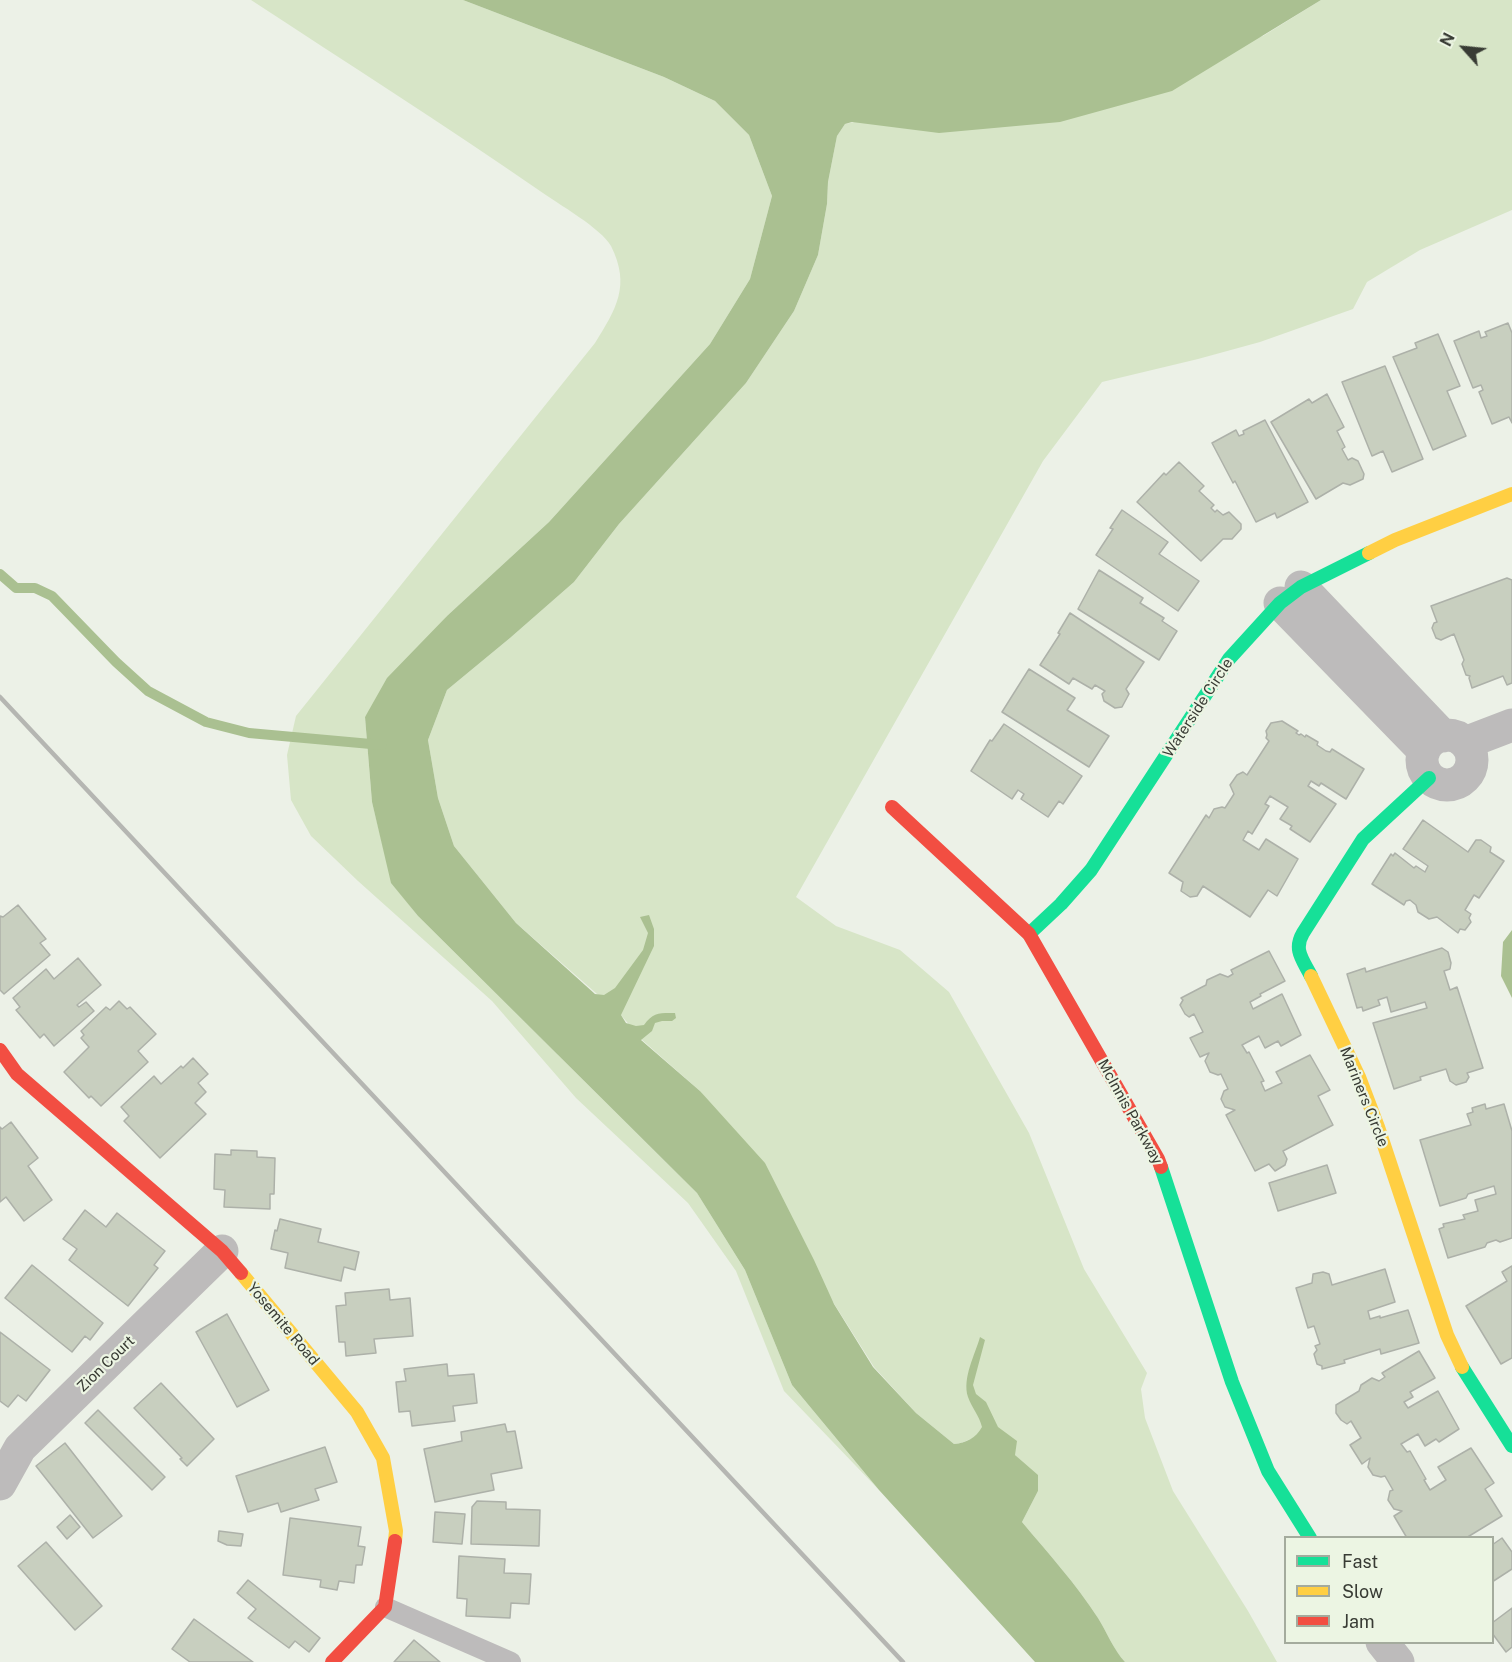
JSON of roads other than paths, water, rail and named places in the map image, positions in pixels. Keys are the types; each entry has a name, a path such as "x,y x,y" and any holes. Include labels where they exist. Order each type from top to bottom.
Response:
{"street":[{"name":"Waterside Circle","path":"1029,934 1091,870 1229,659 1291,595 1395,540 1512,494"},
{"path":"1291,595 1440,752"},
{"name":"Mariners Circle","path":"1512,725 1440,752 1364,839 1298,942 1298,950 1359,1077 1378,1127 1447,1335 1461,1366 1512,1446"},
{"name":"McInnis Parkway","path":"892,807 1029,934 1158,1159 1232,1382 1269,1470 1309,1536"},
{"name":"Yosemite Road","path":"6,1071 222,1251 357,1412 383,1458 396,1531 386,1606"},
{"name":"Zion Court","path":"0,1484 20,1448 222,1251"},
{"path":"332,1662 386,1606"},
{"path":"1384,1644 1398,1662"}],"lane":[{"path":"386,1606 511,1662"}],"waterway":[{"path":"0,574 16,588 35,588 52,596 116,662 148,691 206,722 249,733 382,745"}],"railway":[{"path":"0,697 903,1662"}]}
